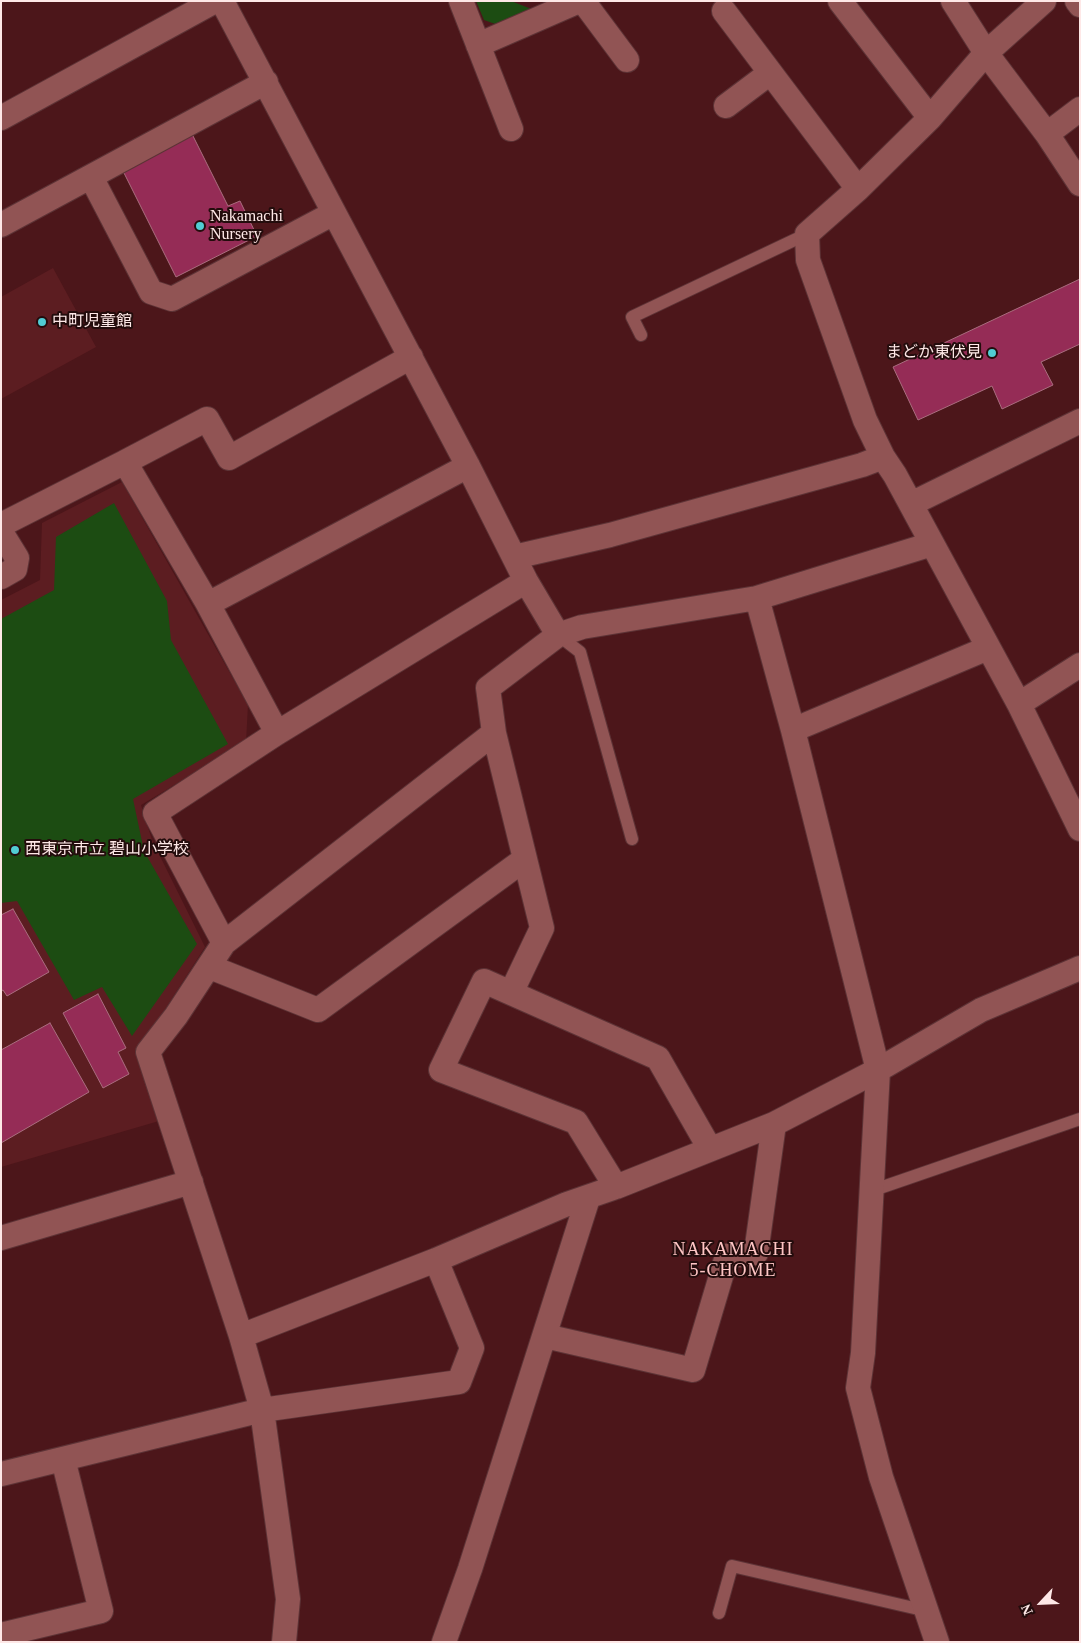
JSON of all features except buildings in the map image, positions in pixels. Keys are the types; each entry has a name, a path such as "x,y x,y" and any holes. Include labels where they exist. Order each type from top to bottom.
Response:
{"street":[{"path":"1,118 215,1"},
{"path":"222,1 468,466 526,581 558,635"},
{"path":"461,1 511,129"},
{"path":"478,45 581,1 627,60"},
{"path":"840,1 930,118"},
{"path":"953,1 986,53 1047,134 1080,184"},
{"path":"1044,1 986,53 930,118 858,189 807,234 808,260 865,420 882,457 895,475 1019,704 1080,829"},
{"path":"1077,1 1080,6"},
{"path":"724,11 858,189"},
{"path":"726,106 770,73"},
{"path":"1,225 266,82"},
{"path":"1047,134 1080,109"},
{"path":"91,177 151,292 172,299 334,212"},
{"path":"1,525 207,419 229,458 410,357"},
{"path":"911,504 1080,422"},
{"path":"514,557 619,533 862,465 882,457"},
{"path":"125,462 208,604 277,733"},
{"path":"208,604 468,466"},
{"path":"1,532 17,558 15,569 1,576"},
{"path":"512,993 542,928 494,733 488,688 558,635 582,627 757,598 932,544"},
{"path":"224,943 155,813 277,733 526,581"},
{"path":"757,598 793,730 878,1070 863,1352 858,1388 881,1477 937,1642"},
{"path":"793,730 988,648"},
{"path":"1019,704 1080,665"},
{"path":"284,1642 288,1599 262,1410 241,1336 148,1052 176,1016 224,943 494,733"},
{"path":"210,967 318,1010 525,859"},
{"path":"241,1336 436,1260 567,1204 588,1198 774,1124 878,1070 981,1010 1080,968"},
{"path":"616,1187 576,1122 441,1070 484,981 658,1058 710,1149"},
{"path":"545,1336 693,1370 727,1256 756,1253 774,1124"},
{"path":"1,1238 191,1182"},
{"path":"444,1642 470,1569 588,1198"},
{"path":"1,1474 262,1410 459,1382 472,1348 436,1260"},
{"path":"5,1633 101,1611 63,1459"}],"lane":[{"path":"641,335 632,317 807,234"},
{"path":"558,635 580,652 632,838"},
{"path":"872,1191 1080,1119"},
{"path":"719,1613 732,1566 927,1611"}],"shaded area":[{"name":"中町児童館","path":"53,268 96,347 1,399 1,297"},
{"path":"122,482 248,705 246,742 141,805 152,840 205,947 137,1053 159,1121 1,1167 1,600 40,580 42,523"}],"green space":[{"path":"476,1 511,1 534,10 498,25 484,20"},
{"path":"114,503 167,601 171,640 228,744 133,799 144,851 197,944 132,1036 102,987 74,1000 17,901 1,903 1,619 54,590 56,537"}],"place":[{"name":"Nakamachi Nursery","path":"200,226"},
{"name":"中町児童館","path":"42,322"},
{"name":"まどか東伏見","path":"992,353"},
{"name":"西東京市立 碧山小学校","path":"15,850"}],"district":[{"name":"NAKAMACHI 5-CHOME","path":"733,1260"}]}
